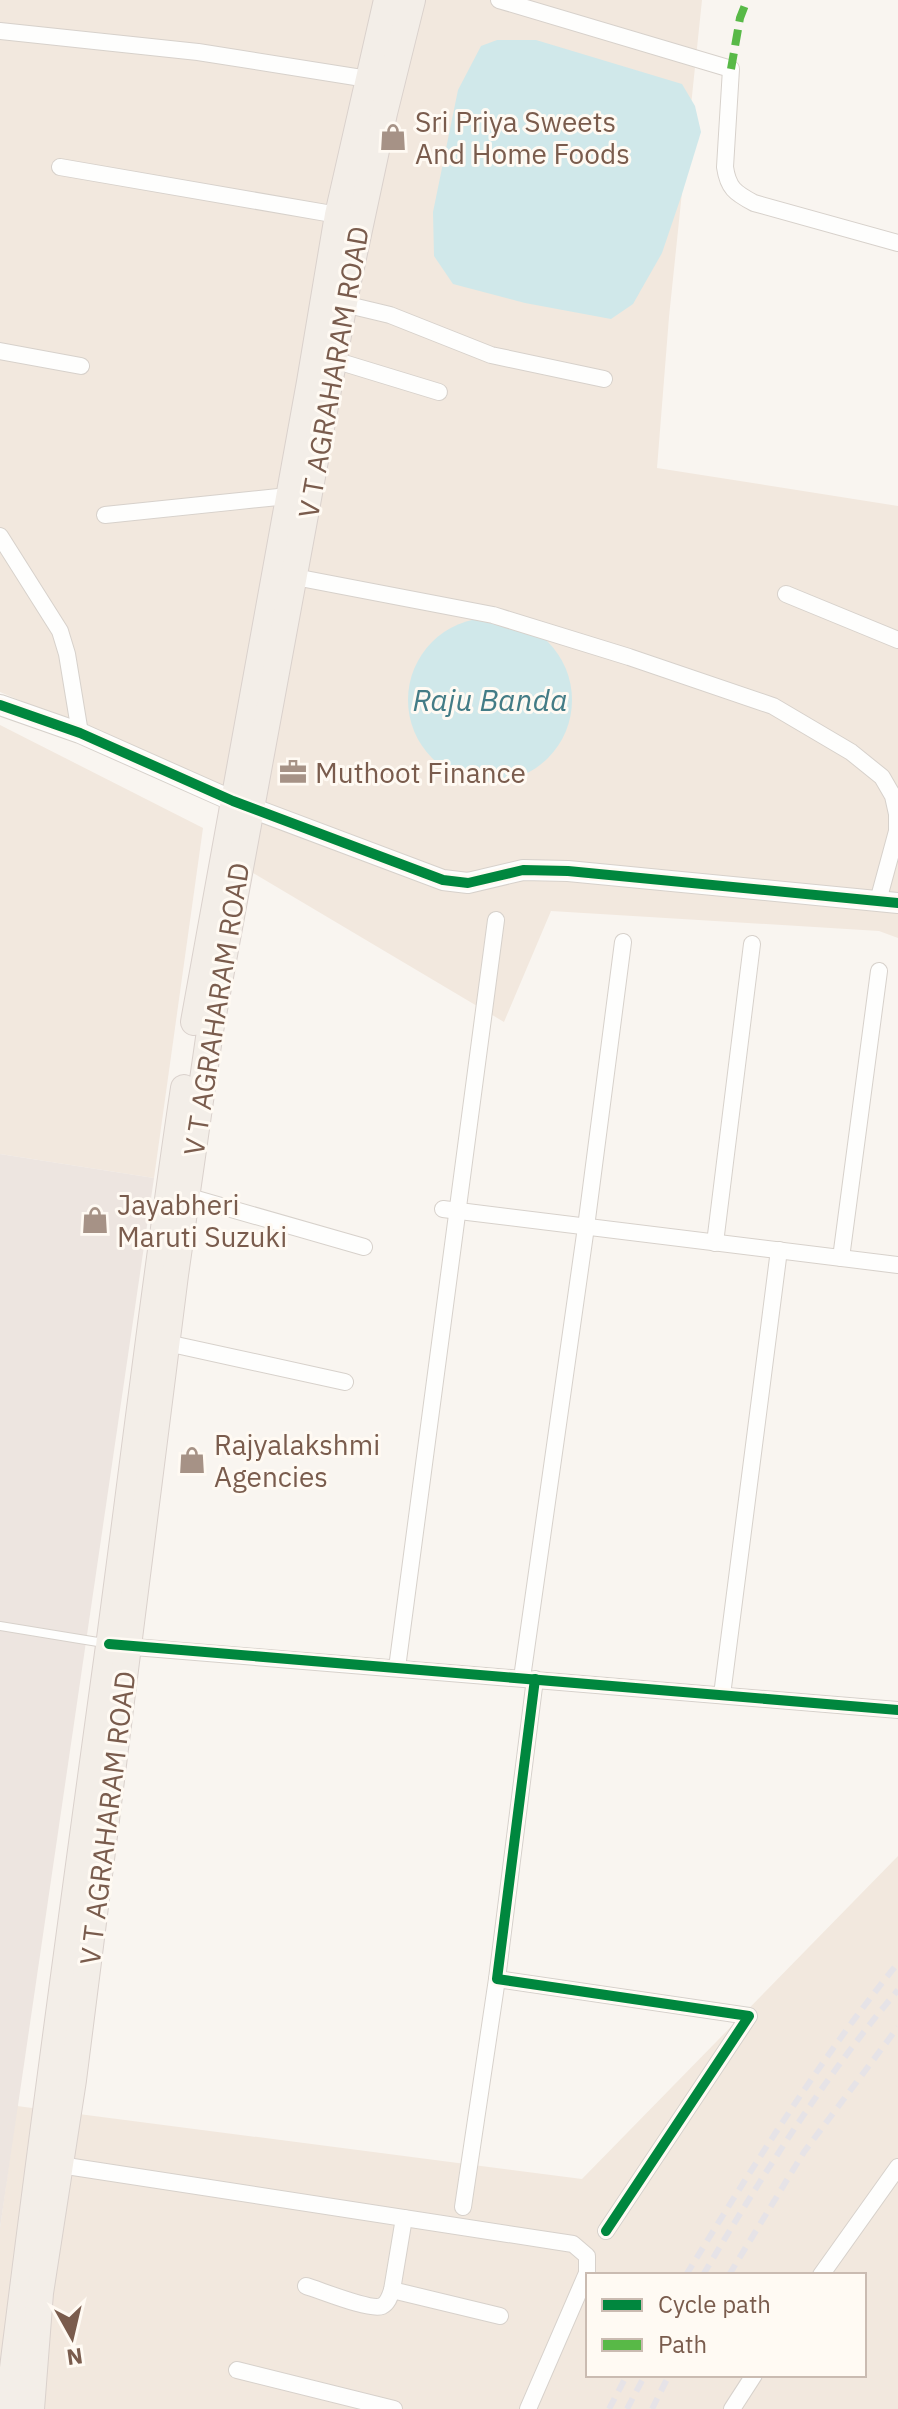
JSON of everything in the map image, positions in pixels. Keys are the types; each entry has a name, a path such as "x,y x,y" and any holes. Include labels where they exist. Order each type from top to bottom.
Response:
{"main road":[{"path":"242,805 288,496 338,215 387,0"},
{"name":"V T AGRAHARAM ROAD","path":"8,2409 60,2165 162,1232 204,958 295,577 344,304 384,113 412,0"},
{"name":"V T AGRAHARAM ROAD","path":"31,2409 29,2319 70,1919 119,1645 167,1343 210,1031 242,851 242,805"}],"street":[{"path":"499,0 731,69 725,167 727,183 734,192 754,203 898,243"},
{"path":"0,31 198,52 368,79"},
{"path":"60,167 338,215"},
{"path":"344,304 390,315 491,355 604,379"},
{"path":"0,351 81,366"},
{"path":"334,360 439,392"},
{"path":"105,515 288,496"},
{"path":"0,536 60,631 67,654 80,733"},
{"path":"0,705 80,733 242,805 443,880 468,883 523,870 568,871 888,902 897,814 893,796 882,777 851,752 773,706 493,615 295,577"},
{"path":"786,594 898,640"},
{"path":"397,1668 450,1210 496,920"},
{"path":"463,2207 497,1979 528,1678 623,942"},
{"path":"715,1243 752,944"},
{"path":"841,1258 879,971"},
{"path":"186,1196 364,1247"},
{"path":"450,1210 898,1265"},
{"path":"722,1695 779,1250"},
{"path":"167,1343 345,1382"},
{"path":"119,1645 898,1710"},
{"path":"497,1979 749,2016 606,2231"},
{"path":"60,2165 573,2244 587,2256 587,2273"},
{"path":"822,2273 897,2168"},
{"path":"306,2286 377,2307 389,2299 404,2218"},
{"path":"528,2409 586,2275"},
{"path":"392,2290 500,2316"},
{"path":"237,2370 394,2409"},
{"path":"732,2409 753,2377"}],"lane":[{"path":"0,1626 119,1645"}],"shaded area":[{"path":"0,0 702,0 669,317 657,468 898,506 898,938 879,931 551,911 504,1022 253,873 213,782 0,692"},
{"path":"0,725 203,828 154,1178 0,1154"},
{"path":"0,1154 154,1178 0,2228"},
{"path":"898,1856 898,2409 0,2409 0,2228 17,2106 582,2179"}],"water":[{"path":"497,40 536,40 682,84 695,106 701,132 662,253 633,304 611,319 525,303 453,284 434,256 433,212 458,90 481,46"},
{"name":"Raju Banda","path":"490,618 522,624 548,642 566,668 572,700 566,732 548,758 522,776 490,782 458,776 432,758 414,732 408,700 414,668 432,642 458,624"}],"railway":[{"path":"687,2273 814,2076 898,1963"},
{"path":"704,2273 795,2128 898,1990"},
{"path":"730,2273 804,2152 898,2027"},
{"path":"609,2409 626,2377"},
{"path":"627,2409 644,2377"},
{"path":"652,2409 668,2377"}],"marked path":[{"path":"731,69 740,18 747,0"}],"cycle path":[{"path":"0,705 80,733 233,801 443,880 468,883 523,870 568,871 898,903"},
{"path":"109,1644 898,1710"},
{"path":"535,1679 497,1979 749,2016 606,2231"}],"place":[{"name":"Sri Priya Sweets And Home Foods","path":"393,137"},
{"name":"Muthoot Finance","path":"293,772"},
{"name":"Jayabheri Maruti Suzuki","path":"95,1220"},
{"name":"Rajyalakshmi Agencies","path":"192,1460"}]}
